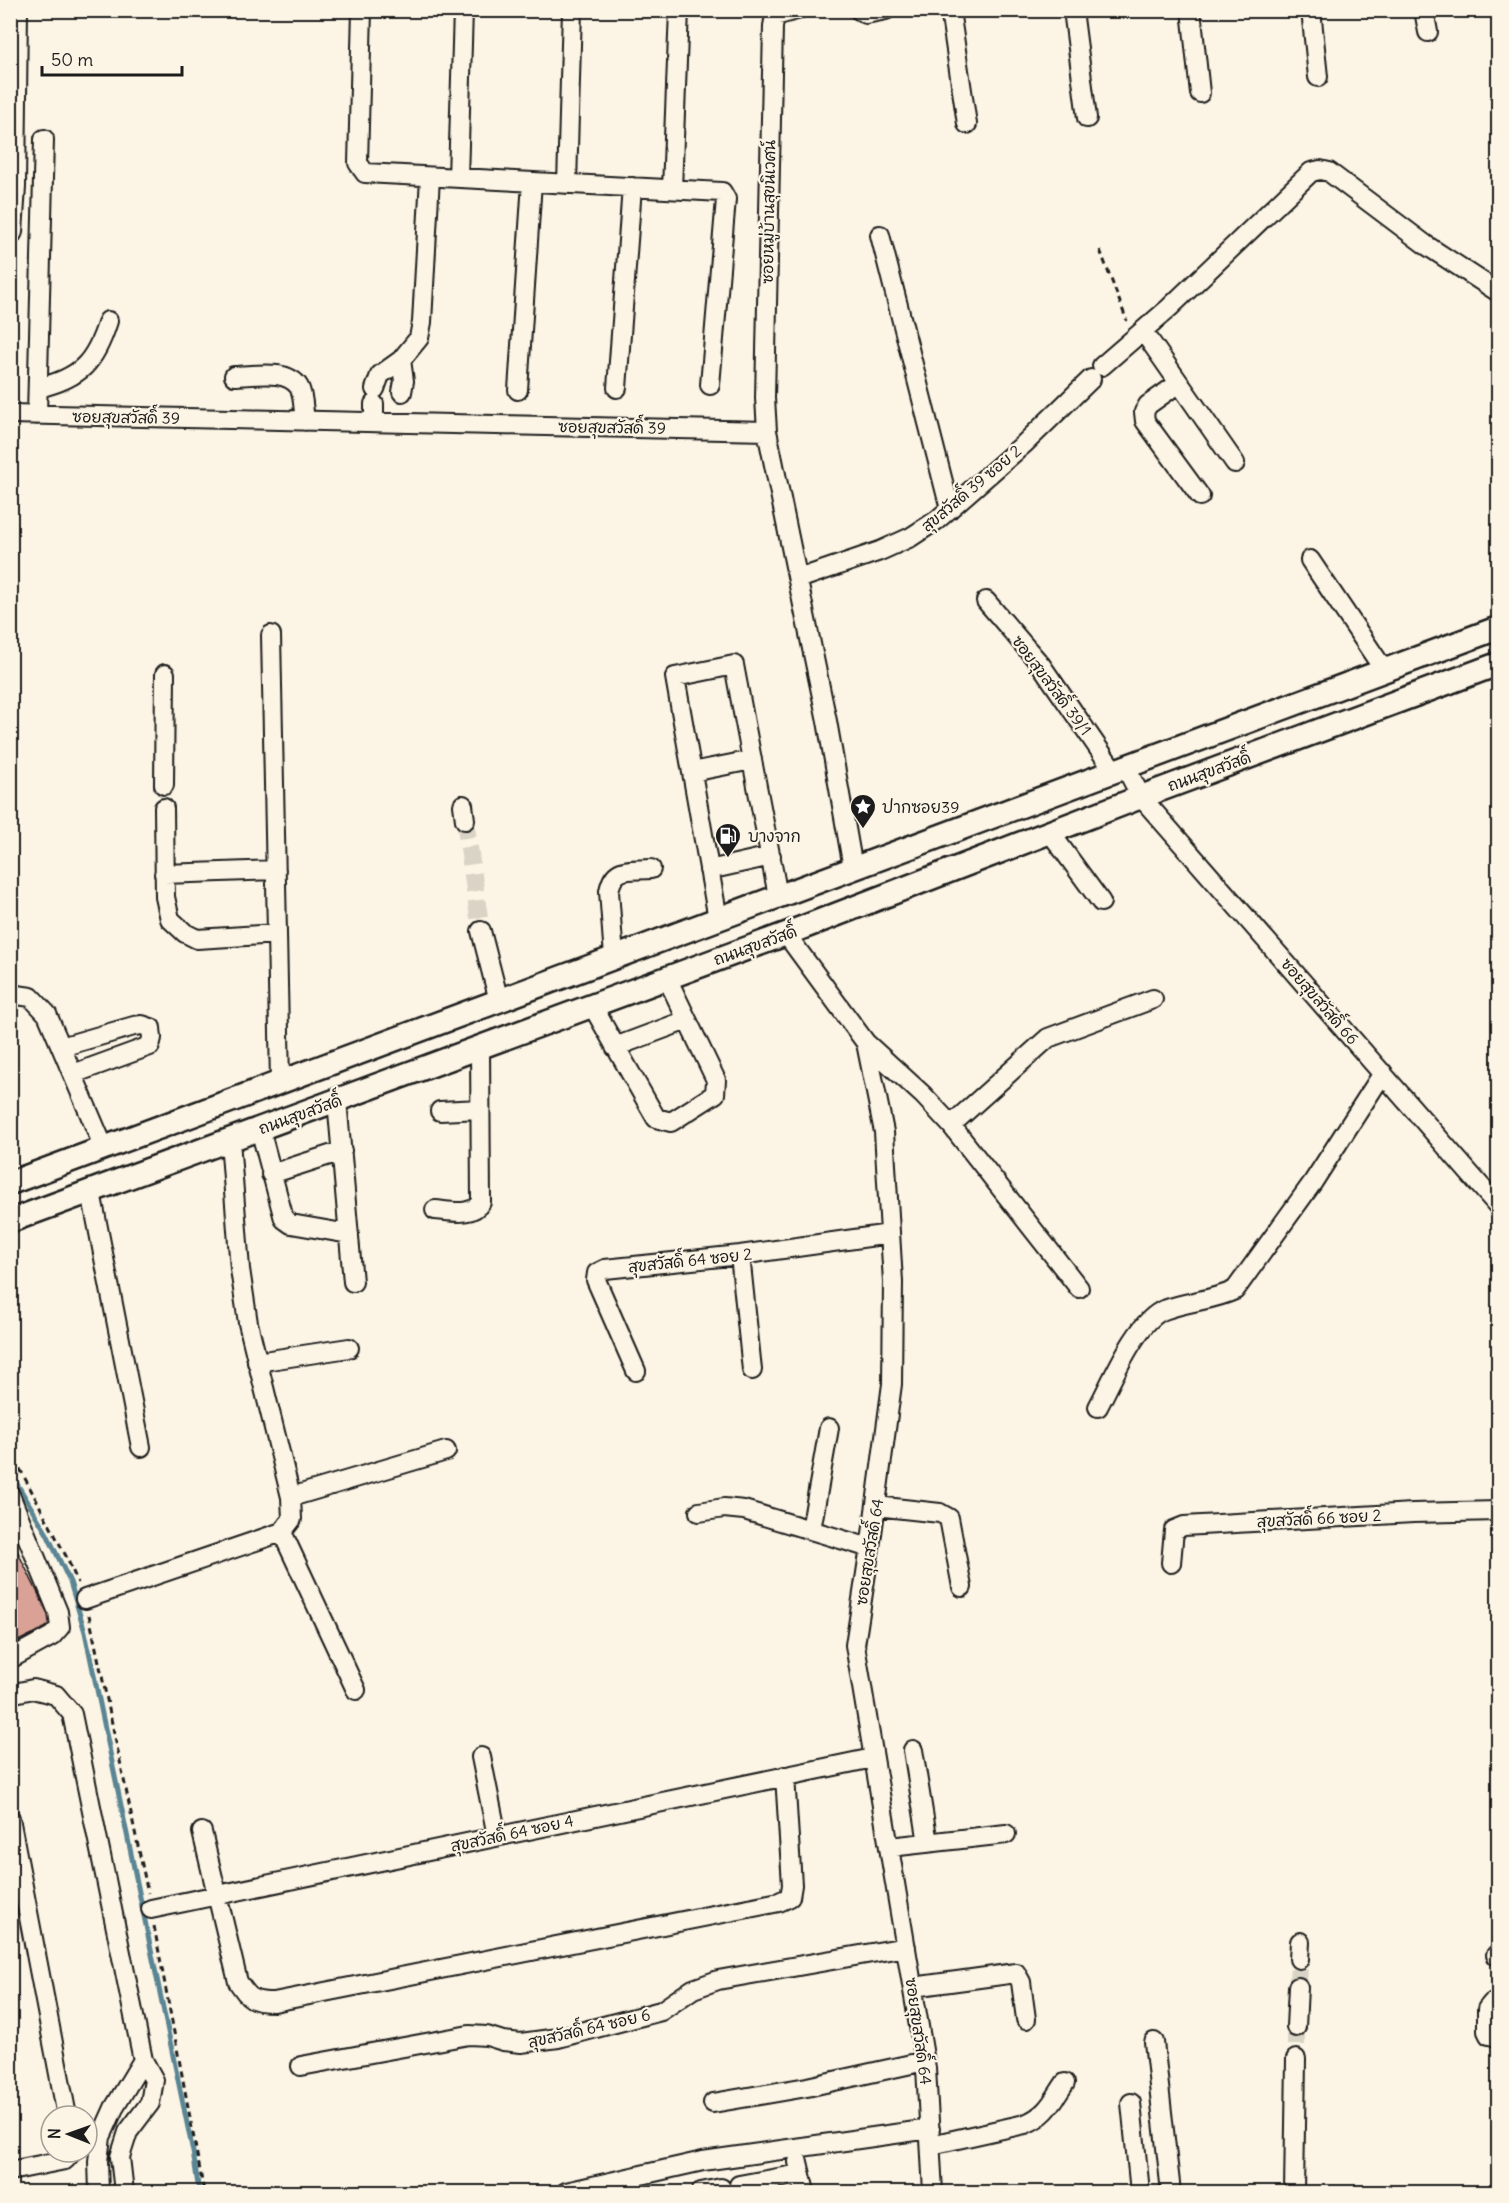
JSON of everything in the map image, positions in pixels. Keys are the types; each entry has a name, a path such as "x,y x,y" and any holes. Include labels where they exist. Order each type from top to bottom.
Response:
{"main road":[{"name":"ถนนสุขสวัสดิ์","path":"10,1183 1498,627"},
{"name":"ถนนสุขสวัสดิ์","path":"10,1221 786,934 1141,797 1498,664"}],"street":[{"path":"10,237 13,232 16,187 18,10"},
{"path":"362,10 358,163 364,173 722,192 726,199 710,385"},
{"path":"458,178 463,10"},
{"path":"567,184 572,10"},
{"path":"672,189 679,10"},
{"name":"ซอยหมู่บ้านสุขนิเวศน์","path":"767,430 765,398 773,26 775,13 798,10"},
{"path":"859,10 867,14 886,10"},
{"path":"950,10 967,124"},
{"path":"1073,10 1088,118"},
{"path":"1191,10 1200,93"},
{"path":"1311,10 1318,77"},
{"path":"1424,10 1428,32"},
{"path":"37,415 44,139"},
{"name":"สุขสวัสดิ์ 39 ซอย 2","path":"798,579 880,551 912,537 950,509 1024,444 1096,373 1311,172 1320,170 1329,172 1426,245 1498,292"},
{"path":"374,422 375,396 380,375 401,360 419,338 422,322 430,177"},
{"path":"518,390 532,182"},
{"path":"617,388 632,187"},
{"path":"880,236 950,509"},
{"path":"38,388 63,382 82,368 92,358 102,340 108,321"},
{"path":"1138,336 1179,383 1235,463"},
{"path":"400,423 404,381 401,360"},
{"path":"234,376 278,375 292,380 299,387 302,395 304,421"},
{"path":"1179,383 1148,405 1144,412 1145,421 1200,496"},
{"name":"ซอยสุขสวัสดิ์ 39","path":"10,414 767,430"},
{"path":"767,430 827,721 853,868"},
{"path":"1310,560 1384,670"},
{"name":"ซอยสุขสวัสดิ์ 39/1","path":"986,601 1041,665 1141,797"},
{"path":"271,635 280,1082"},
{"path":"718,919 675,677 734,665 778,896"},
{"path":"164,785 165,674"},
{"path":"692,772 752,760"},
{"name":"ซอยสุขสวัสดิ์ 66","path":"1141,797 1498,1206"},
{"path":"164,808 165,897 170,920 185,933 197,939 277,934"},
{"path":"1050,832 1101,902"},
{"path":"710,870 771,856"},
{"path":"614,957 610,882 614,874 620,871 651,869"},
{"path":"165,874 276,870"},
{"path":"481,931 499,1001"},
{"name":"ซอยสุขสวัสดิ์ 64","path":"786,934 866,1043 884,1132 893,1282 892,1384 855,1645 925,2061 933,2193"},
{"path":"592,1005 656,1118 663,1122 671,1122 715,1094 717,1088 716,1080 667,978"},
{"path":"10,994 32,997 47,1014 104,1148"},
{"path":"951,1125 1048,1038 1153,999"},
{"path":"615,1047 687,1020"},
{"path":"61,1047 134,1026 142,1025 151,1028 150,1046 72,1074"},
{"path":"107,1034 116,1058"},
{"path":"866,1043 923,1095 951,1125 1079,1288"},
{"path":"435,1210 470,1211 477,1208 481,1202 480,1047"},
{"path":"1098,1407 1140,1329 1153,1314 1221,1297 1235,1290 1313,1182 1383,1073"},
{"path":"337,1100 353,1282"},
{"path":"440,1112 480,1109"},
{"path":"260,1129 284,1219 291,1224 349,1234"},
{"path":"85,1599 282,1532 292,1519 291,1497 248,1323 240,1269 230,1140"},
{"path":"271,1174 342,1151"},
{"path":"91,1192 141,1447"},
{"name":"สุขสวัสดิ์ 64 ซอย 2","path":"636,1371 596,1280 597,1273 605,1269 740,1255 890,1234"},
{"path":"740,1255 752,1370"},
{"path":"258,1362 349,1348"},
{"path":"811,1530 829,1428"},
{"path":"291,1497 446,1451"},
{"path":"10,1495 58,1612 60,1627 52,1636 10,1659"},
{"path":"876,1506 940,1513 948,1518 962,1587"},
{"path":"699,1512 724,1508 744,1510 870,1548"},
{"name":"สุขสวัสดิ์ 66 ซอย 2","path":"1171,1563 1174,1530 1184,1526 1413,1513 1498,1511"},
{"path":"282,1532 356,1690"},
{"path":"10,1694 33,1689 56,1695 72,1714 143,2060 154,2080 150,2103 128,2132 120,2157 124,2193"},
{"path":"913,1750 928,1843"},
{"path":"480,1757 497,1836"},
{"name":"สุขสวัสดิ์ 64 ซอย 4","path":"151,1909 873,1758"},
{"path":"202,1832 238,1982 250,1999 274,2002 779,1902 790,1897 792,1885 785,1776"},
{"path":"10,1818 65,2104"},
{"path":"890,1847 1006,1834"},
{"name":"สุขสวัสดิ์ 64 ซอย 6","path":"301,2066 469,2035 521,2043 558,2038 662,2011 693,1989 718,1980 906,1947"},
{"path":"913,1987 1016,1973 1021,1982 1026,2019"},
{"path":"1296,2027 1298,1987"},
{"path":"1498,2003 1492,2003 1487,2009 1487,2031 1489,2035 1498,2037"},
{"path":"1154,2042 1171,2193"},
{"path":"1294,2193 1296,2059"},
{"path":"99,2153 101,2138 114,2108 143,2060"},
{"path":"713,2103 807,2087 925,2061"},
{"path":"566,2193 703,2161 795,2148 931,2137 1025,2124 1047,2111 1065,2083"},
{"path":"1131,2103 1140,2193"},
{"path":"795,2148 805,2193"},
{"path":"99,2161 120,2157"},
{"path":"10,2171 45,2164"},
{"path":"98,2164 99,2193"},
{"path":"701,2193 800,2174"}],"path":[{"path":"1100,250 1138,336"},
{"path":"10,1450 66,1556 85,1599 151,1909 204,2193"}],"building":[{"path":"10,1536 53,1624 10,1645"}],"waterway":[{"path":"10,1472 47,1534 70,1582 85,1632 193,2152 199,2192"}],"tunnel":[{"path":"465,820 481,931"},
{"path":"1298,1987 1299,1959"},
{"path":"1296,2027 1296,2059"}],"place":[{"name":"ปากซอย39","path":"863,830"},
{"name":"บางจาก","path":"728,859"}]}
